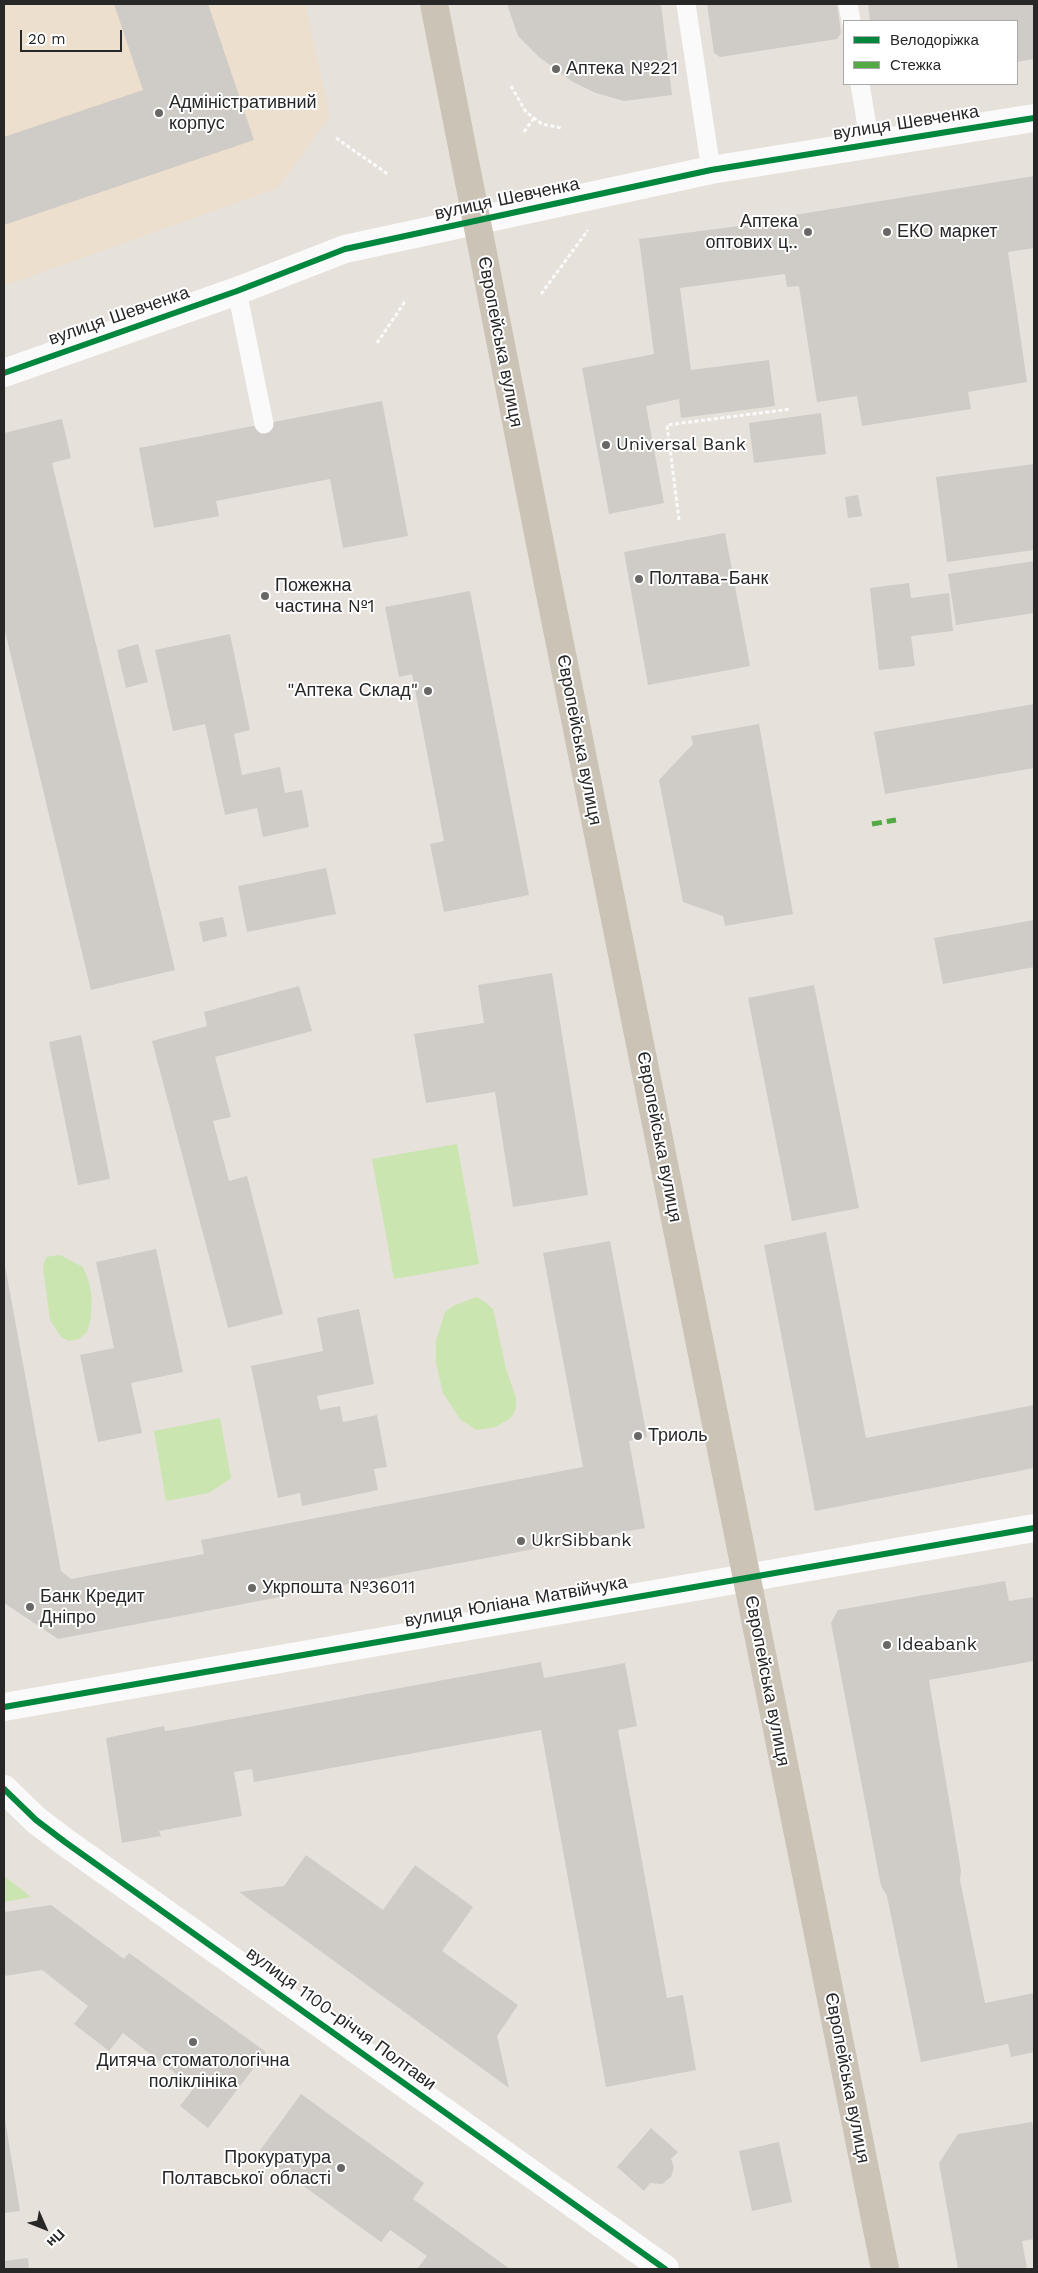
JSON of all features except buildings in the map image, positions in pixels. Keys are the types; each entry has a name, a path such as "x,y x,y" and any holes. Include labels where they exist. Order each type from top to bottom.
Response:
{"main road":[{"name":"Європейська вулиця","path":"434,4 884,2269"}],"street":[{"name":"вулиця Шевченка","path":"4,373 237,291 346,249 711,170 1034,118"},
{"name":"вулиця Юліана Матвійчука","path":"4,1708 1034,1528"},
{"name":"вулиця 1100-річчя Полтави","path":"4,1789 36,1820 65,1842 665,2269"}],"lane":[{"path":"686,4 711,170"},
{"path":"848,4 851,20"},
{"path":"860,85 870,144"},
{"path":"237,291 264,424"}],"path":[{"path":"511,86 526,112 542,124 562,128"},
{"path":"524,132 534,118"},
{"path":"336,138 389,175"},
{"path":"541,294 589,229"},
{"path":"377,343 406,300"},
{"path":"679,520 667,425 790,409"}],"shaded area":[{"path":"4,4 305,4 330,116 278,188 4,286"}],"green space":[{"path":"457,1144 479,1264 394,1279 372,1159"},
{"path":"60,1255 83,1267 89,1282 92,1301 87,1332 79,1339 69,1341 61,1337 50,1320 43,1268 46,1257"},
{"path":"476,1297 493,1309 506,1369 516,1398 516,1408 512,1417 496,1427 476,1430 460,1419 443,1393 436,1363 436,1341 445,1312 453,1306"},
{"path":"220,1418 231,1478 209,1493 166,1501 154,1431"},
{"path":"4,1876 31,1897 4,1902"}],"marked path":[{"path":"872,824 896,820"}],"cycle path":[{"path":"4,373 237,291 345,249 711,170 1034,118"},
{"path":"4,1707 1034,1528"},
{"path":"4,1789 36,1820 65,1842 665,2269"}],"place":[{"name":"Аптека №221","path":"556,69"},
{"name":"Адміністративний корпус","path":"159,113"},
{"name":"Аптека оптових ц‥","path":"808,232"},
{"name":"ЕКО маркет","path":"887,232"},
{"name":"Universal Bank","path":"606,445"},
{"name":"Полтава-Банк","path":"639,579"},
{"name":"Пожежна частина №1","path":"265,596"},
{"name":"\"Аптека Склад\"","path":"428,691"},
{"name":"Триоль","path":"638,1436"},
{"name":"UkrSibbank","path":"521,1541"},
{"name":"Укрпошта №36011","path":"252,1588"},
{"name":"Банк Кредит Дніпро","path":"30,1607"},
{"name":"Ideabank","path":"887,1645"},
{"name":"Дитяча стоматологічна поліклініка","path":"193,2042"},
{"name":"Прокуратура Полтавської області","path":"341,2168"}]}
